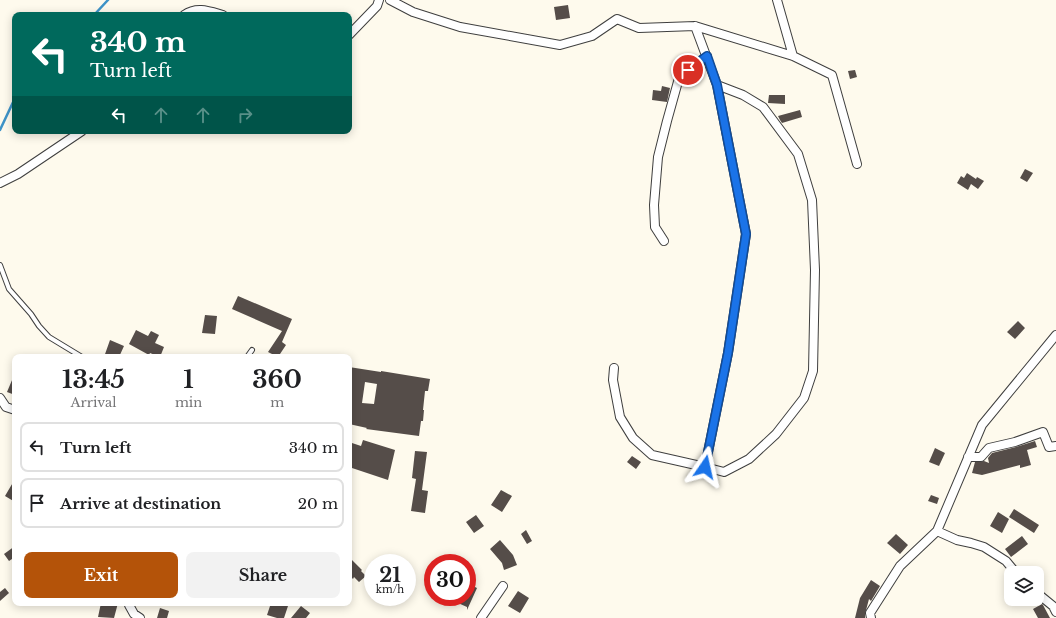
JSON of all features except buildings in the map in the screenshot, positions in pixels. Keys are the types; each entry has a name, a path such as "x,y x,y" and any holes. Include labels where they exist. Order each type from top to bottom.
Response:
{"street":[{"path":"352,32 377,6 379,0"},
{"path":"390,0 413,12 460,27 560,45 592,36 617,19 640,28 695,26 793,56 832,75 857,164"},
{"path":"777,0 793,56"},
{"path":"188,12 191,10 205,9 214,12"},
{"path":"695,26 717,85 746,234 728,353 705,467"},
{"path":"664,241 655,227 654,206 658,157 679,78 707,56"},
{"path":"614,368 613,380 620,417 633,438 652,456 724,472 749,459 776,434 804,398 813,371 815,270 812,200 798,154 763,107 743,95 717,85"},
{"path":"0,183 18,174 78,134"},
{"path":"871,618 870,613 900,566 937,530 982,425 1056,335"},
{"path":"0,398 6,406 12,409"},
{"path":"968,457 981,456 990,448 1015,442 1043,432 1049,447 1056,446"},
{"path":"937,530 957,540 984,547 1006,561 1010,566"},
{"path":"481,618 503,586"},
{"path":"1044,599 1053,606 1056,612"},
{"path":"130,606 134,614 140,618"}],"lane":[{"path":"0,265 9,289 31,314 39,326 49,337 77,354"},
{"path":"249,354 252,350"}],"waterway":[{"path":"97,12 108,0"},
{"path":"0,130 12,104"}],"route":[{"path":"688,70 707,56 717,85 746,234 728,353 705,467"}]}
